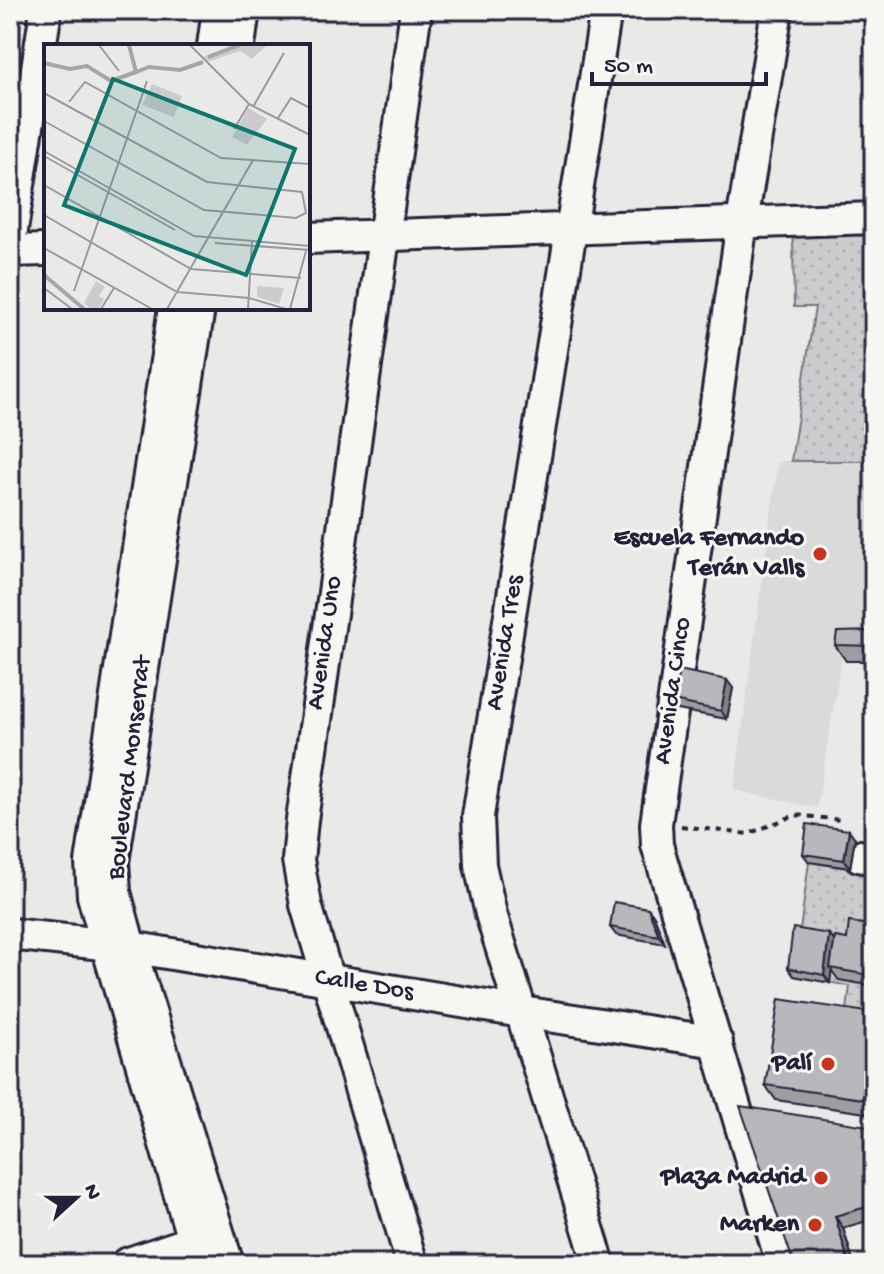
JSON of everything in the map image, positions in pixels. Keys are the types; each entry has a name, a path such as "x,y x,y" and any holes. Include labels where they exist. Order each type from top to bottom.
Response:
{"street":[{"path":"10,243 46,10"},
{"path":"213,44 218,10"},
{"path":"239,44 244,10"},
{"name":"Avenida Uno","path":"412,1264 306,905 298,860 382,235 416,10"},
{"name":"Avenida Tres","path":"599,1264 491,914 480,865 478,816 606,10"},
{"name":"Avenida Cinco","path":"777,10 742,222 656,824 660,856 782,1264"},
{"path":"310,238 573,226 874,218"},
{"path":"10,251 44,250"},
{"name":"Boulevard Monserrat","path":"174,310 91,863 93,896 118,947 204,1246 228,1264"},
{"name":"Boulevard Monserrat","path":"118,947 113,862 199,310"},
{"name":"Calle Dos","path":"10,934 118,947 717,1042"},
{"path":"126,1264 204,1246"}],"path":[{"path":"656,824 748,834 795,815 842,820"}],"shaded area":[{"path":"874,233 874,461 791,461 815,307 794,307 793,236"},
{"name":"Escuela Fernando Terán Valls","path":"778,461 874,461 874,647 843,648 817,808 734,790"},
{"path":"809,862 874,872 874,1014 847,1010 850,986 794,976"}],"building":[{"path":"10,10 15,10 10,53"},
{"path":"874,631 874,646 835,645 837,632"},
{"path":"679,670 727,680 721,711 673,701"},
{"path":"874,707 874,755 866,754"},
{"path":"807,824 849,830 844,860 803,854"},
{"path":"614,902 648,908 659,936 610,927"},
{"path":"874,904 874,976 830,968 835,937 847,939 849,922 871,925"},
{"path":"793,928 829,934 824,975 788,968"},
{"name":"Palí","path":"779,999 874,1013 874,1083 865,1081 863,1099 765,1085"},
{"name":"Plaza Madrid","path":"740,1106 874,1127 874,1205 835,1216 849,1264 794,1264"}],"place":[{"name":"Escuela Fernando Terán Valls","path":"820,554"},
{"name":"Palí","path":"828,1064"},
{"name":"Plaza Madrid","path":"821,1178"},
{"name":"Marken","path":"815,1225"}]}
